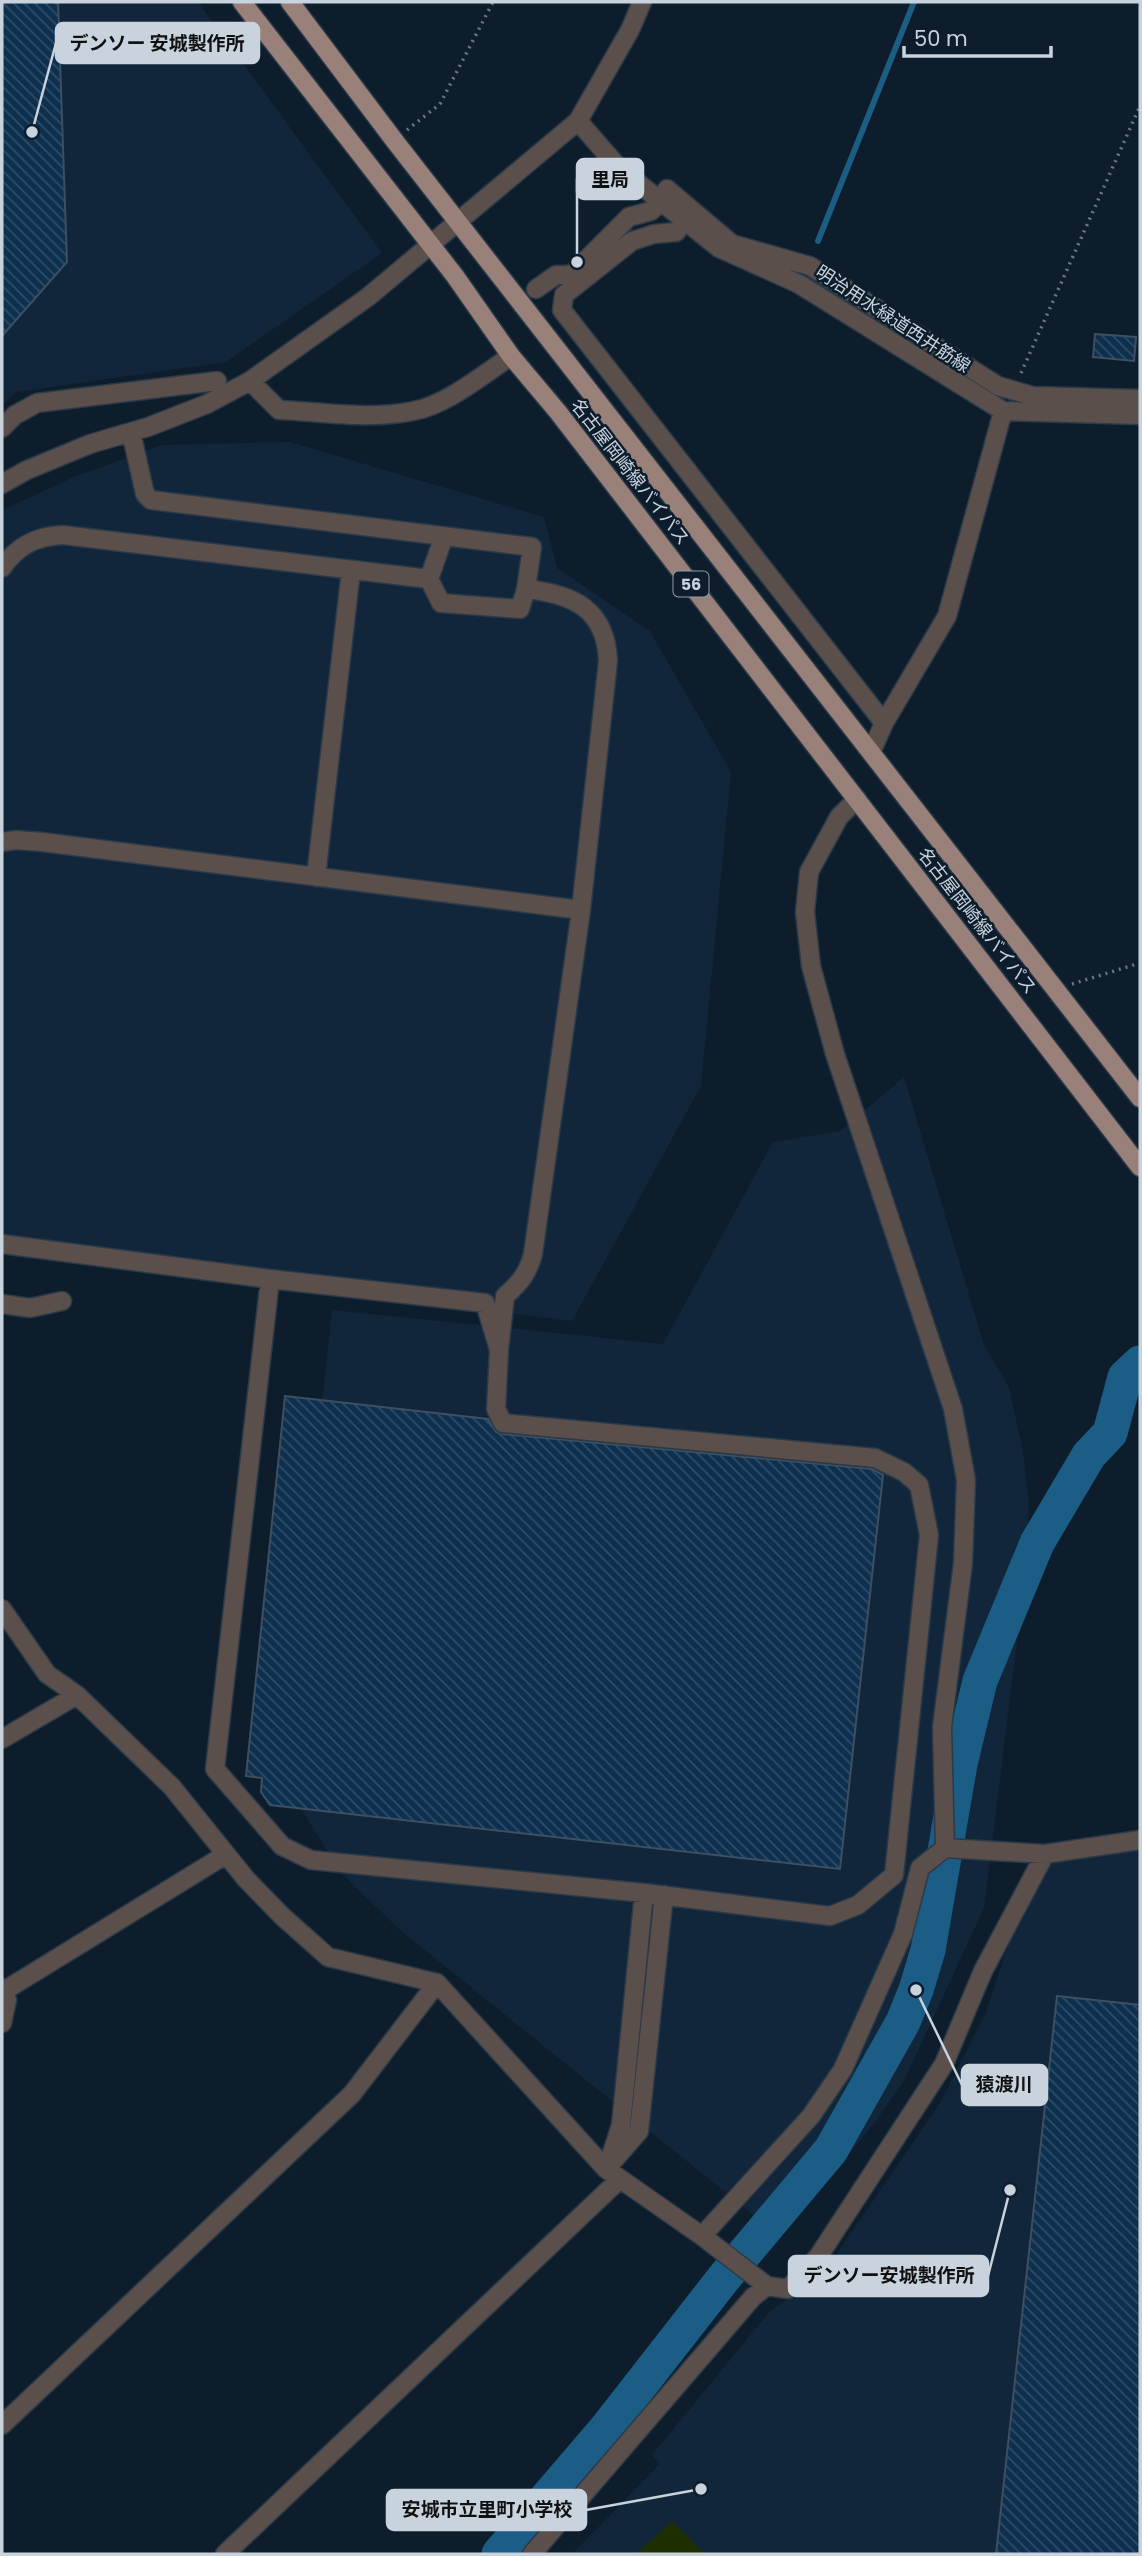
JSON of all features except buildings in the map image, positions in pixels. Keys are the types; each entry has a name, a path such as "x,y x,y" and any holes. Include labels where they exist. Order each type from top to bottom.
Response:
{"main road":[{"name":"名古屋岡崎線バイパス","path":"242,2 430,244 511,356 558,412 1140,1167"},
{"name":"名古屋岡崎線バイパス","path":"289,2 1140,1098"}],"street":[{"path":"2,484 27,470 90,444 207,404 250,381 368,297 578,121 630,30 642,2"},
{"path":"578,121 618,167 719,248 799,284 1003,411 1140,415"},
{"name":"明治用水緑道西井筋線","path":"536,289 556,275 570,275 629,217 651,211 667,189 732,244 810,266 998,386 1033,396 1140,399"},
{"path":"685,221 676,232 654,234 632,241 564,295 562,310 884,723"},
{"path":"250,381 279,410 371,415 415,411 453,395 511,356"},
{"path":"2,428 15,415 37,403 217,381"},
{"path":"872,750 884,723 947,616 1003,411"},
{"path":"131,432 145,494 151,500 444,536 532,547 520,609 440,603 429,579 444,536"},
{"path":"2,568 10,556 27,544 43,536 63,535 429,579"},
{"path":"316,877 351,570"},
{"path":"270,1279 215,1769 282,1846 311,1860 664,1895 830,1916 858,1905 894,1875 929,1535 919,1485 904,1472 874,1458 503,1423 496,1409 505,1296 519,1284 529,1270 533,1254 581,910 608,661 607,645 595,617 574,599 546,591 526,589"},
{"path":"857,799 839,817 809,872 805,912 811,966 835,1054 953,1409 966,1480 963,1563 942,1727 945,1848"},
{"path":"2,842 42,842 581,910"},
{"path":"2,1244 270,1279 485,1303 499,1350"},
{"path":"2,1304 30,1308 62,1301"},
{"path":"2,1609 47,1674 78,1695 172,1787 225,1855 282,1916 328,1957 436,1983 613,2174 702,2236 760,2288 788,2289 818,2257 903,2128 944,2064 983,1972 1045,1854"},
{"path":"2,1739 78,1695"},
{"path":"702,2236 811,2116 843,2069 903,1934 920,1868 945,1848 1045,1854 1140,1840"},
{"path":"2,2023 7,2000 2,1990 225,1855"},
{"path":"613,2174 621,2125 644,1893"},
{"path":"225,2554 613,2174 639,2131 664,1895"},
{"path":"2,2425 352,2094 436,1983"},
{"path":"532,2554 760,2288"}],"path":[{"path":"394,140 440,104 493,2"},
{"path":"1013,392 1140,106"},
{"path":"1057,989 1140,963"}],"shaded area":[{"path":"2,2 198,2 382,253 226,362 16,392 2,405"},
{"path":"290,442 544,517 557,568 650,631 731,772 701,1086 572,1321 2,1250 2,510 74,477 162,445"},
{"path":"904,1077 984,1345 1009,1387 1023,1452 1029,1505 1025,1577 984,1908 904,2081 876,2121 785,2230 772,2230 401,1931 341,1873 282,1778 332,1310 663,1344 773,1142 840,1131"},
{"path":"1140,1842 1140,2554 572,2554 660,2464 652,2455 770,2311 821,2277 940,2103 986,2012 1036,1861"}],"green space":[{"path":"672,2521 705,2554 636,2554"}],"waterway":[{"path":"818,241 914,2"},
{"path":"499,2554 606,2429 723,2279 831,2150 903,2022 928,1950 960,1764 980,1681 1037,1543 1089,1455 1110,1433 1125,1377 1140,1363"}],"place":[{"name":"デンソー 安城製作所","path":"32,132"},
{"name":"里局","path":"577,262"},
{"name":"猿渡川","path":"916,1990"},
{"name":"デンソー安城製作所","path":"1010,2190"},
{"name":"安城市立里町小学校","path":"701,2489"}]}
